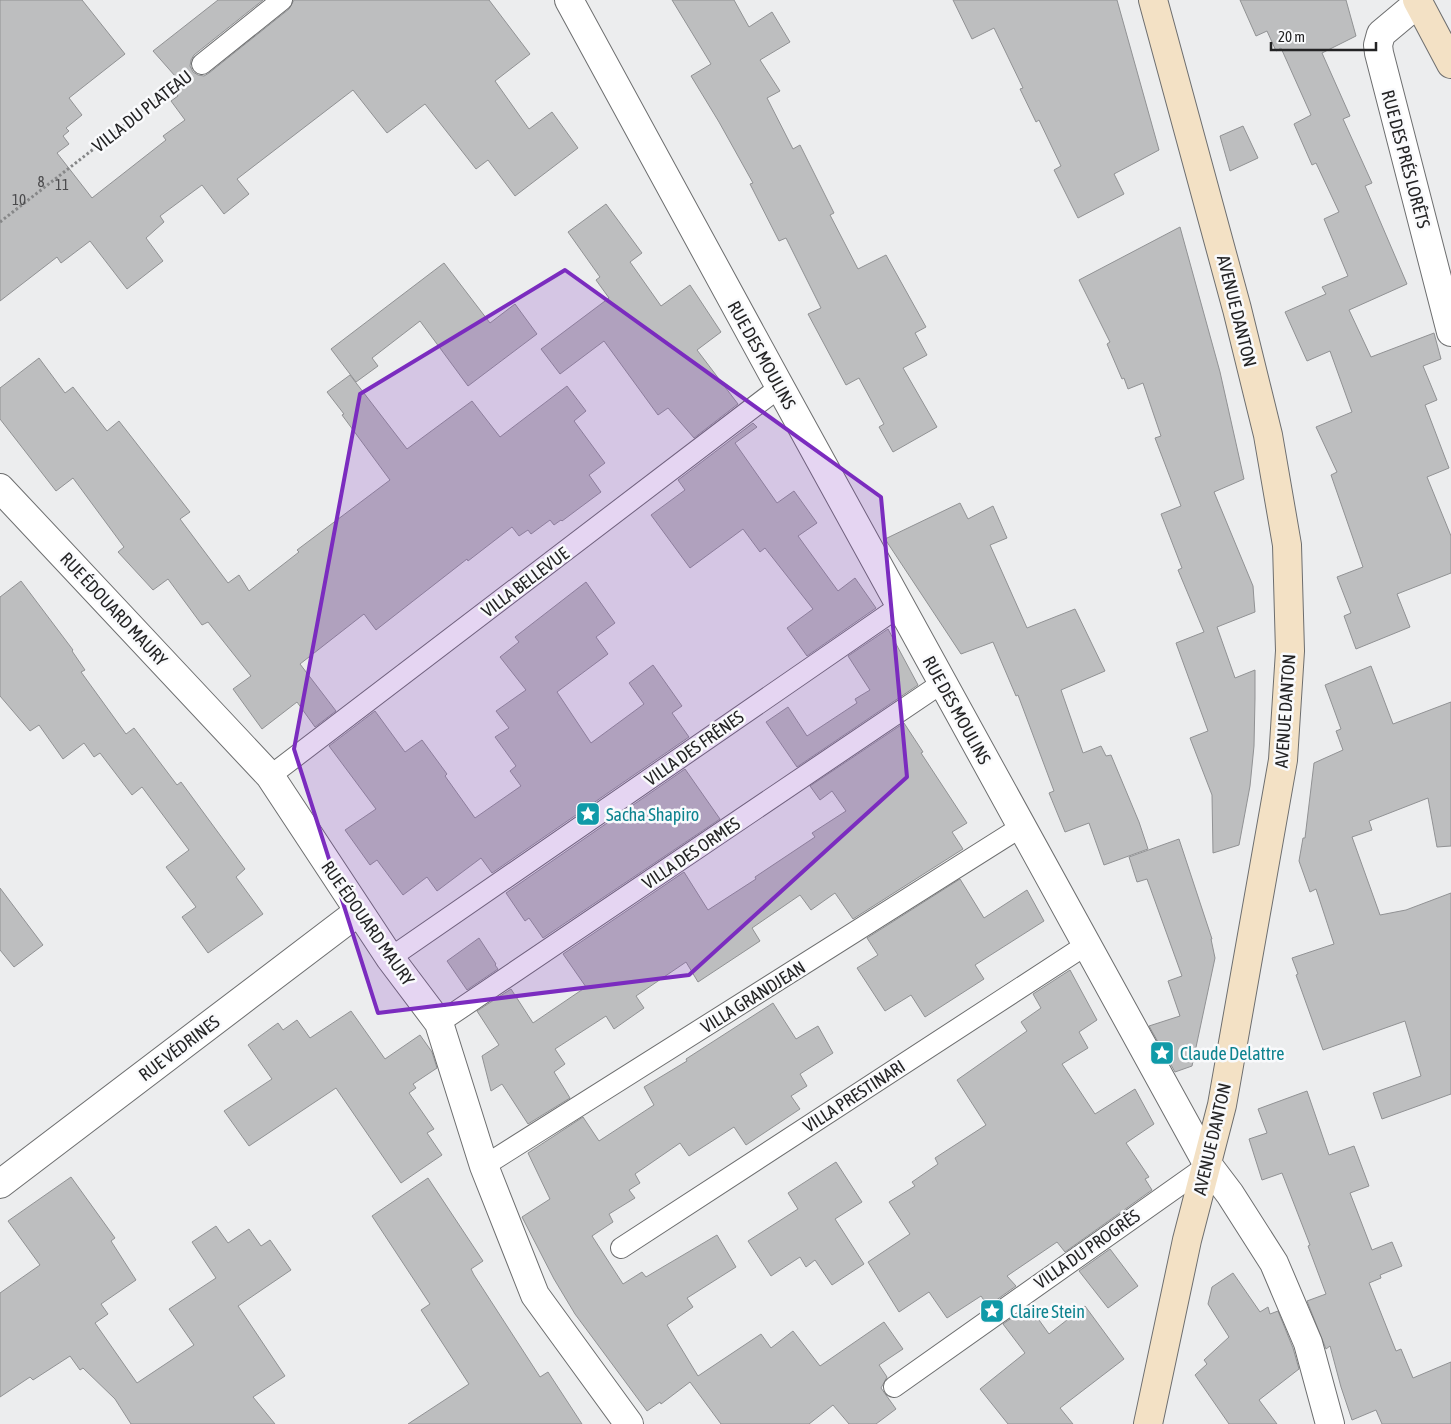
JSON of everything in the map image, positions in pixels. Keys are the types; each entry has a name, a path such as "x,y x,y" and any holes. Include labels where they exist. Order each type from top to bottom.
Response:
{"street":[{"name":"RUE DES MOULINS","path":"569,0 780,388 1208,1165 1230,1194 1274,1263 1308,1343 1330,1424"},
{"name":"AVENUE DANTON","path":"1148,1424 1187,1240 1208,1165 1222,1105 1284,760 1290,651 1286,545 1268,435 1242,328 1153,0"},
{"path":"1417,1 1451,64"},
{"name":"RUE DES PRÉS LORÊTS","path":"1417,1 1381,34 1378,45 1451,332"},
{"name":"RUE ÉDOUARD MAURY","path":"0,488 270,776 358,912 439,1023 484,1166 535,1295 629,1424"},
{"name":"RUE VÉDRINES","path":"0,1184 358,912"}],"lane":[{"name":"VILLA DU PLATEAU","path":"202,64 282,0"},
{"name":"VILLA BELLEVUE","path":"270,776 780,388"},
{"name":"VILLA DES FRÊNES","path":"390,958 900,606"},
{"name":"VILLA DES ORMES","path":"439,1023 942,683"},
{"name":"VILLA GRANDJEAN","path":"484,1166 1021,827"},
{"name":"VILLA PRESTINARI","path":"621,1248 1086,945"},
{"name":"VILLA DU PROGRÈS","path":"894,1387 1208,1165"}],"path":[{"name":"VILLA DU PLATEAU","path":"0,222 202,64"}],"highlighted area":[{"path":"565,270 881,497 907,777 689,975 378,1013 294,749 360,394"}],"building":[{"path":"0,0 82,0 125,54 69,98 82,115 66,128 69,131 63,136 69,144 57,153 92,198 166,140 163,136 185,120 171,101 178,96 175,92 183,85 153,51 218,0 263,0 194,55 190,66 193,72 198,75 204,76 209,73 289,9 294,0 489,0 530,54 495,81 529,129 552,112 578,148 515,196 488,160 476,169 425,104 387,133 353,90 237,179 249,194 224,214 202,185 160,216 164,222 146,238 163,261 127,289 90,241 61,263 57,257 0,301"},
{"path":"672,0 734,0 749,27 772,12 790,42 760,60 780,91 767,98 793,149 800,145 834,213 830,215 858,269 886,255 926,327 915,333 927,355 903,368 937,427 893,452 879,427 884,424 859,378 846,385 808,314 821,308 786,238 779,241 750,184 753,183 691,76 711,64"},
{"path":"953,0 1117,0 1159,150 1114,174 1124,194 1078,218 1054,170 1061,166 1039,120 1036,122 1020,89 1023,88 994,28 972,39"},
{"path":"1240,0 1346,0 1356,36 1322,53 1350,116 1343,119 1372,183 1365,186 1407,284 1349,310 1371,357 1434,333 1441,359 1423,366 1437,400 1425,405 1449,468 1427,477 1451,536 1451,573 1397,594 1410,627 1356,649 1344,616 1351,613 1337,577 1363,567 1331,475 1337,472 1316,427 1352,412 1330,351 1307,361 1285,312 1326,294 1322,287 1348,276 1324,219 1339,212 1316,163 1312,165 1294,124 1311,115 1281,48 1276,51 1267,31 1256,36"},
{"path":"1243,126 1258,158 1230,171 1220,136"},
{"path":"606,204 642,253 630,262 661,306 690,285 721,332 697,350 738,404 694,438 668,408 658,415 604,341 560,374 541,349 609,298 596,280 600,277 568,232"},
{"path":"1180,227 1220,372 1244,479 1214,492 1253,586 1255,612 1217,627 1235,678 1255,670 1255,698 1254,746 1250,786 1239,845 1213,853 1212,795 1190,738 1208,731 1176,643 1204,632 1178,570 1182,568 1161,514 1181,506 1155,438 1161,436 1143,383 1128,389 1107,344 1110,342 1079,280"},
{"path":"444,263 490,323 515,304 537,334 468,386 420,321 372,358 378,366 356,382 331,349"},
{"path":"39,358 65,393 73,387 107,431 119,421 190,512 180,519 228,583 239,575 249,591 299,552 297,550 390,480 327,392 350,375 407,449 472,401 500,437 567,386 586,411 574,421 605,463 589,475 601,492 554,525 550,520 531,534 528,530 519,536 512,527 468,561 467,559 376,630 364,614 300,664 336,711 315,727 297,702 262,729 233,689 251,676 208,622 202,625 168,579 153,590 118,552 124,547 73,478 56,491 0,419 0,388"},
{"path":"753,423 757,427 735,443 777,503 794,491 817,523 798,536 838,591 855,578 876,608 807,656 787,628 813,609 765,548 760,552 743,529 690,568 651,515 685,490 678,480"},
{"path":"960,503 968,519 993,506 1007,538 990,545 1027,628 1075,609 1105,671 1061,690 1083,753 1101,746 1106,756 1111,755 1139,822 1148,849 1104,865 1089,823 1065,832 1049,793 1054,791 1018,695 1016,696 993,642 961,654 885,539"},
{"path":"21,581 73,650 85,670 81,672 126,734 134,728 177,785 181,782 245,869 236,877 263,914 208,953 182,917 196,907 166,867 189,850 142,787 132,795 100,753 94,757 84,743 63,759 39,725 30,731 0,696 0,597"},
{"path":"586,582 615,623 596,637 608,654 557,692 591,743 644,704 629,683 653,665 682,706 672,713 689,737 492,873 481,858 437,891 427,877 403,895 377,860 370,865 345,830 376,809 329,746 375,711 405,752 422,740 447,774 445,776 475,818 521,786 510,771 516,766 495,737 509,728 496,711 526,690 500,657 519,642 515,637"},
{"path":"888,629 918,685 797,767 766,722 788,707 807,736 857,703 855,699 870,690 848,656"},
{"path":"1371,666 1393,724 1451,702 1451,846 1437,847 1428,798 1369,821 1372,830 1352,837 1380,915 1406,910 1451,893 1451,1094 1382,1119 1373,1093 1421,1076 1405,1021 1323,1050 1296,975 1298,974 1292,958 1334,944 1316,889 1310,892 1299,861 1303,838 1305,838 1314,763 1343,750 1336,731 1341,729 1325,685"},
{"path":"904,723 923,752 921,753 967,823 952,832 963,849 853,919 835,893 811,910 800,895 752,928 760,941 698,982 686,962 636,996 644,1008 614,1029 606,1016 555,1049 565,1064 554,1072 570,1098 528,1124 502,1084 491,1091 482,1056 499,1045 477,1011 511,989 533,1023 586,987 563,954 684,872 708,910 756,879 755,877 815,837 812,833 846,811 832,791 820,800 810,786"},
{"path":"685,769 720,819 543,938 529,918 525,921 506,893"},
{"path":"1179,839 1212,939 1215,958 1192,1066 1175,1072 1149,1026 1180,1016 1168,981 1182,976 1147,879 1137,882 1129,857"},
{"path":"960,879 984,918 1027,890 1044,921 975,965 984,979 925,1017 911,995 885,1011 857,968 878,955 867,938"},
{"path":"0,888 43,945 14,967 0,950"},
{"path":"479,938 498,969 467,990 447,961"},
{"path":"1070,970 1097,1020 1079,1032 1088,1048 1062,1064 1095,1114 1135,1089 1154,1124 1126,1143 1149,1177 1145,1179 1152,1190 1065,1252 1057,1242 1007,1276 1016,1286 988,1306 981,1296 947,1318 929,1292 899,1312 868,1262 910,1234 889,1202 915,1186 912,1182 938,1164 935,1158 986,1125 957,1080 1027,1031 1021,1022 1041,1008 1033,994"},
{"path":"773,1003 796,1039 818,1026 833,1053 800,1074 807,1086 791,1096 800,1109 746,1145 734,1127 689,1156 680,1143 635,1174 640,1183 629,1190 635,1198 609,1214 613,1222 592,1236 623,1284 642,1272 646,1277 717,1235 736,1267 687,1298 693,1307 667,1325 698,1376 761,1334 771,1348 793,1331 820,1366 884,1322 903,1349 879,1365 887,1377 881,1388 896,1409 876,1424 849,1424 833,1405 809,1424 721,1424 690,1382 661,1404 660,1402 647,1411 575,1314 554,1279 522,1217 550,1199 528,1153 583,1117 599,1141 654,1105 644,1087 687,1061 686,1059"},
{"path":"351,1011 385,1059 420,1035 432,1052 437,1068 413,1084 416,1088 409,1093 434,1129 427,1133 442,1155 401,1183 336,1088 249,1146 224,1111 272,1079 248,1045 278,1023 283,1030 297,1020 310,1038"},
{"path":"1307,1091 1329,1155 1354,1146 1369,1186 1350,1193 1372,1250 1392,1242 1402,1266 1380,1275 1381,1278 1369,1283 1396,1351 1401,1349 1413,1378 1451,1362 1451,1424 1382,1424 1376,1410 1352,1420 1330,1346 1326,1349 1307,1301 1326,1294 1308,1246 1310,1245 1282,1173 1262,1180 1249,1139 1267,1133 1258,1109"},
{"path":"836,1162 862,1202 835,1219 864,1264 832,1285 815,1260 806,1267 800,1257 771,1276 748,1241 798,1209 788,1193"},
{"path":"71,1177 115,1238 111,1241 136,1280 101,1304 108,1314 95,1323 137,1383 194,1345 169,1309 216,1278 192,1242 216,1226 228,1243 249,1229 261,1246 270,1240 291,1270 238,1306 285,1376 253,1397 275,1424 131,1424 115,1399 83,1368 80,1370 70,1356 33,1380 30,1377 0,1397 0,1293 40,1265 8,1221"},
{"path":"428,1178 483,1261 471,1269 474,1275 540,1377 548,1372 582,1424 408,1424 469,1384 421,1310 430,1304 372,1216"},
{"path":"1110,1249 1138,1286 1108,1308 1079,1271"},
{"path":"1233,1273 1260,1312 1268,1307 1270,1314 1278,1311 1293,1348 1299,1369 1259,1400 1277,1424 1229,1424 1195,1375 1207,1364 1204,1360 1229,1337 1208,1304 1212,1287"},
{"path":"1029,1306 1049,1334 1085,1306 1124,1359 1060,1408 1073,1424 1008,1424 980,1389 1025,1353 1003,1324"}],"place":[{"name":"Sacha Shapiro","path":"588,814"},
{"name":"Claude Delattre","path":"1162,1053"},
{"name":"Claire Stein","path":"992,1311"}]}
